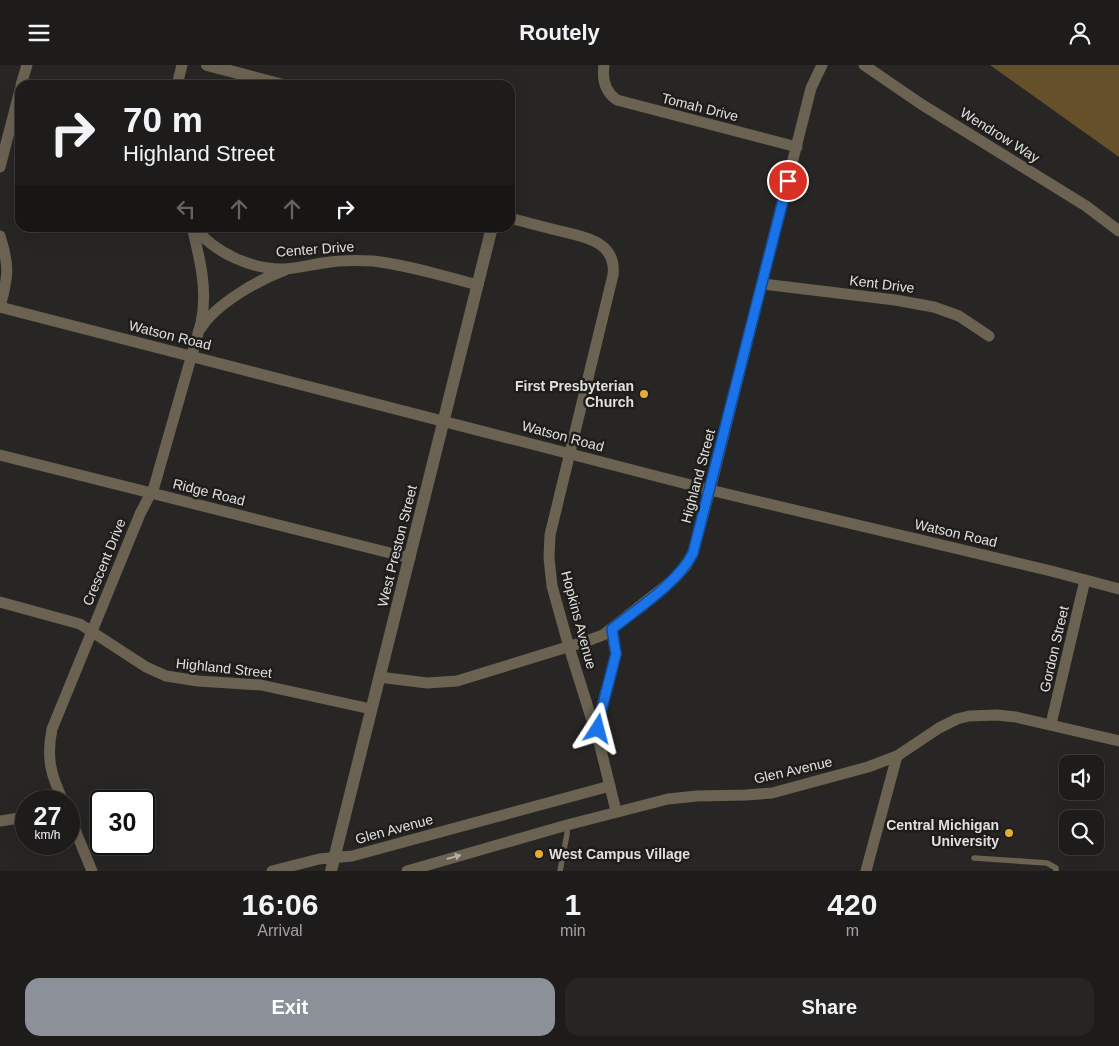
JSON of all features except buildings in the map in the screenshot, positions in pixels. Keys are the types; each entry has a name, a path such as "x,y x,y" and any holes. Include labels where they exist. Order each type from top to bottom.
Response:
{"street":[{"path":"22,80 27,65"},
{"path":"179,80 182,65"},
{"path":"207,65 264,80"},
{"name":"Tomah Drive","path":"604,65 604,83 610,95 625,103 797,147"},
{"name":"Highland Street","path":"380,677 420,683 450,682 587,641 612,629 674,579 686,566 693,553 710,490 811,88 822,65"},
{"name":"Wendrow Way","path":"864,65 921,104 1086,206 1119,231"},
{"path":"0,167 15,109"},
{"name":"Hopkins Avenue","path":"515,219 592,239 609,252 613,263 613,275 550,535 549,558 552,586 600,746 616,811"},
{"name":"Crescent Drive","path":"59,790 51,770 50,737 57,714 140,514 152,493 202,316 203,286 194,232"},
{"name":"Center Drive","path":"199,232 230,256 257,265 288,269 336,262 372,261 411,268 478,285"},
{"name":"West Preston Street","path":"331,871 491,232"},
{"path":"0,236 8,271 0,307"},
{"name":"Crescent Drive","path":"198,332 212,314 228,301 266,278 288,269"},
{"name":"Kent Drive","path":"763,284 928,306 959,316 989,336"},
{"name":"Watson Road","path":"0,307 710,490 1119,589"},
{"name":"Ridge Road","path":"0,455 410,558"},
{"name":"Gordon Street","path":"1051,724 1085,580"},
{"name":"Highland Street","path":"0,602 75,622 146,667 166,676 198,681 261,685 371,709"},
{"name":"Hopkins Avenue","path":"600,746 599,719 616,654 612,629"},
{"name":"Glen Avenue","path":"407,871 616,811 684,797 772,793 868,767 896,756 939,728 957,719 970,716 1005,716 1051,724 1119,741"},
{"path":"866,871 896,756"},
{"name":"Glen Avenue","path":"272,871 319,859 352,856 610,786"},
{"path":"0,821 15,819"},
{"path":"80,842 92,871"}],"lane":[{"path":"560,871 567,825"},
{"path":"974,858 1048,863 1056,868 1056,871"}],"shaded area":[{"path":"990,65 1119,65 1119,157"}],"place":[{"name":"First Presbyterian Church","path":"644,394"},
{"name":"Central Michigan University","path":"1009,833"},
{"name":"West Campus Village","path":"539,854"}],"route":[{"path":"598,729 616,654 616,644 612,629 674,579 686,566 693,553 788,181"}]}
